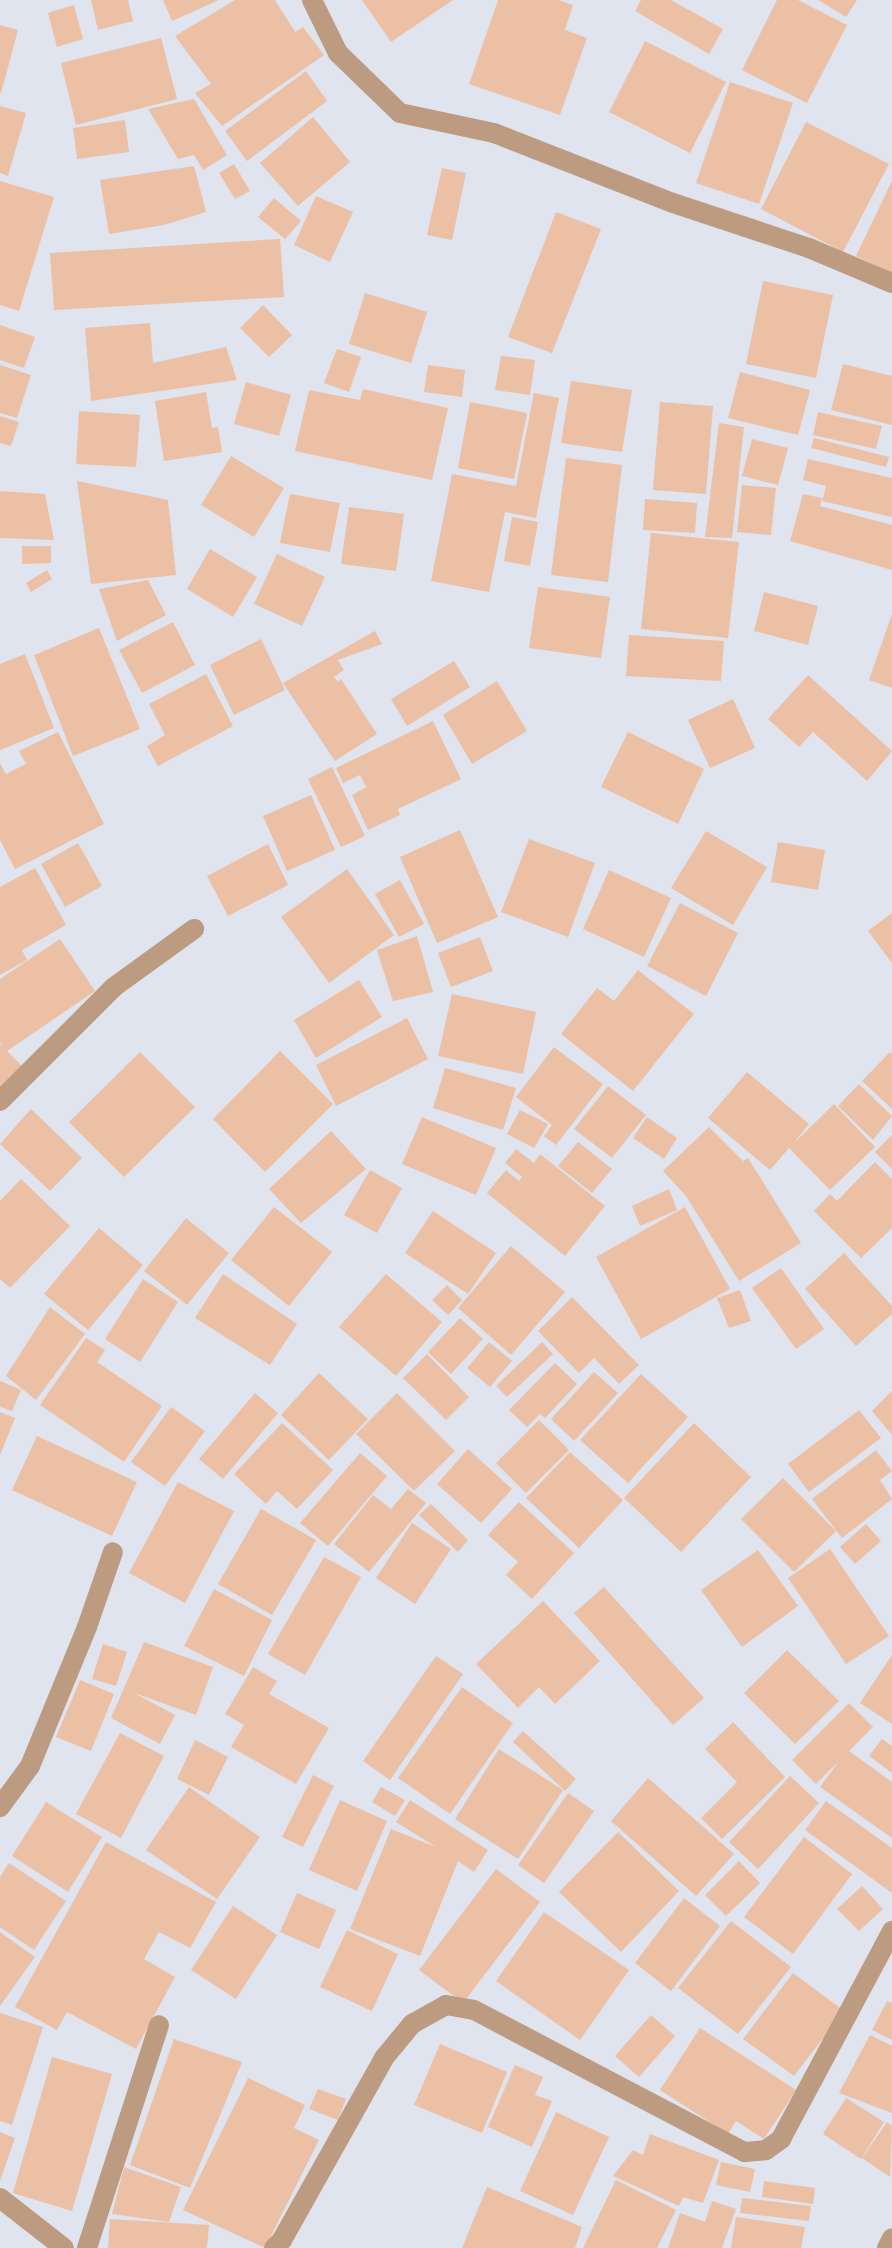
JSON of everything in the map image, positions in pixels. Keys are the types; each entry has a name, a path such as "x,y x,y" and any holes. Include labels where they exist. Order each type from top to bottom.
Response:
{"street":[{"path":"312,0 338,53 400,113 494,133 673,203 809,248 892,283"},
{"path":"0,1101 114,987 194,929"},
{"path":"0,1807 30,1766 87,1627 113,1552"},
{"path":"274,2248 282,2240 384,2058 412,2024 446,2005 474,2010 745,2152 766,2150 781,2139 892,1931"},
{"path":"87,2248 159,2025"},
{"path":"0,2198 64,2248"},
{"path":"887,2248 892,2238"}],"building":[{"path":"91,0 128,0 133,21 98,30"},
{"path":"163,0 219,0 172,21"},
{"path":"235,0 275,0 295,32 303,27 324,55 222,126 195,93 211,84 175,36"},
{"path":"362,0 453,0 391,42"},
{"path":"498,0 559,0 573,5 565,30 587,38 560,115 469,84"},
{"path":"641,0 671,0 723,29 709,54 635,11"},
{"path":"777,0 798,0 847,25 807,103 742,70"},
{"path":"818,0 857,0 846,17"},
{"path":"74,5 83,39 57,47 48,13"},
{"path":"0,25 18,30 1,93 0,93"},
{"path":"161,38 177,99 76,125 61,63"},
{"path":"645,41 726,82 690,153 609,112"},
{"path":"306,71 327,101 247,161 225,131"},
{"path":"730,82 793,103 759,204 696,183"},
{"path":"194,99 227,155 203,170 194,155 178,159 148,109"},
{"path":"0,106 26,113 8,176 0,173"},
{"path":"313,117 350,162 298,206 260,163"},
{"path":"125,120 129,152 77,159 73,128"},
{"path":"806,122 889,164 843,252 761,209"},
{"path":"234,164 250,191 235,199 219,173"},
{"path":"194,166 206,212 164,225 109,234 100,180"},
{"path":"442,168 466,173 452,240 427,235"},
{"path":"0,181 54,197 19,311 0,305"},
{"path":"892,181 892,273 856,256"},
{"path":"316,196 353,212 330,262 294,245"},
{"path":"274,198 301,221 285,239 258,217"},
{"path":"556,212 601,229 552,353 508,337"},
{"path":"280,239 284,297 54,310 50,253"},
{"path":"763,281 833,295 816,378 746,364"},
{"path":"365,293 427,312 411,363 349,344"},
{"path":"263,305 292,335 269,357 240,328"},
{"path":"150,323 153,363 226,347 237,380 91,401 85,328"},
{"path":"0,325 35,337 24,368 0,360"},
{"path":"337,349 361,357 349,392 324,383"},
{"path":"501,356 535,360 530,395 495,390"},
{"path":"843,364 892,376 892,425 831,410"},
{"path":"0,365 31,375 17,418 0,413"},
{"path":"428,365 465,370 462,397 424,392"},
{"path":"740,372 810,390 798,435 728,418"},
{"path":"571,381 632,390 622,452 561,443"},
{"path":"246,382 291,395 279,436 234,424"},
{"path":"363,389 448,408 432,480 295,451 309,390 360,400"},
{"path":"206,392 212,428 218,427 222,452 164,461 155,401"},
{"path":"534,393 559,398 536,518 505,512 489,592 431,581 452,474 516,486"},
{"path":"470,402 527,413 514,479 458,468"},
{"path":"660,402 713,406 706,494 653,490"},
{"path":"79,411 140,415 136,467 76,464"},
{"path":"818,412 882,426 876,449 813,435"},
{"path":"0,416 19,422 11,446 0,443"},
{"path":"719,423 744,427 732,538 705,537"},
{"path":"814,438 889,457 886,467 811,448"},
{"path":"752,439 788,448 778,485 742,476"},
{"path":"231,456 284,488 254,537 201,505"},
{"path":"566,458 622,465 608,582 551,575"},
{"path":"808,459 892,478 892,517 822,501 826,486 803,480"},
{"path":"77,481 168,500 176,575 91,584"},
{"path":"742,485 776,488 771,535 737,532"},
{"path":"0,491 45,494 54,540 0,538"},
{"path":"290,494 340,503 330,552 280,543"},
{"path":"803,494 822,498 820,506 892,525 892,570 790,541"},
{"path":"645,499 697,503 695,533 643,530"},
{"path":"349,507 404,514 396,571 341,564"},
{"path":"512,517 538,522 530,566 504,561"},
{"path":"651,533 739,542 728,638 641,629"},
{"path":"22,546 51,546 51,563 22,564"},
{"path":"210,549 257,577 233,617 187,589"},
{"path":"277,554 325,577 302,626 254,604"},
{"path":"47,570 52,579 31,592 26,583"},
{"path":"148,580 166,615 117,641 99,589"},
{"path":"538,587 610,597 601,658 529,648"},
{"path":"764,592 818,606 808,645 754,631"},
{"path":"892,614 892,688 869,680"},
{"path":"173,622 195,665 142,693 119,650"},
{"path":"99,628 140,729 73,756 34,655"},
{"path":"375,631 382,644 338,660 344,670 334,677 338,682 341,679 377,734 335,761 283,683"},
{"path":"629,635 724,641 721,681 626,676"},
{"path":"261,639 285,690 234,715 210,665"},
{"path":"25,654 54,728 0,750 0,664"},
{"path":"454,661 470,687 407,726 391,699"},
{"path":"206,674 233,726 158,766 147,746 165,735 149,704"},
{"path":"808,675 892,751 867,781 813,732 799,747 768,719"},
{"path":"497,681 527,731 472,764 443,715"},
{"path":"733,699 755,748 710,768 688,720"},
{"path":"433,721 461,779 398,809 400,815 368,830 352,795 383,778 366,787 360,775 343,783 336,768"},
{"path":"58,732 104,824 15,869 0,840 0,763 6,774 26,764 19,751"},
{"path":"628,732 704,769 678,824 601,787"},
{"path":"332,767 365,836 341,847 308,779"},
{"path":"311,795 335,850 287,871 263,816"},
{"path":"460,830 498,917 437,943 400,857"},
{"path":"706,831 767,867 733,925 671,888"},
{"path":"529,839 595,863 568,937 501,912"},
{"path":"778,842 825,850 818,890 771,882"},
{"path":"78,843 102,886 65,907 41,864"},
{"path":"268,844 288,885 228,916 207,876"},
{"path":"35,868 66,925 22,950 27,960 0,975 0,887"},
{"path":"347,869 394,935 329,983 281,917"},
{"path":"609,870 671,898 644,957 583,929"},
{"path":"400,880 424,924 399,937 375,894"},
{"path":"680,903 738,933 706,996 647,966"},
{"path":"892,913 892,963 868,931"},
{"path":"417,936 433,992 393,1001 377,950"},
{"path":"480,937 493,971 451,987 438,953"},
{"path":"60,939 95,991 7,1051 26,1070 0,1096 0,1044 4,1048 0,1042 0,979"},
{"path":"638,970 694,1014 633,1091 561,1034 597,988 614,1001"},
{"path":"359,980 382,1017 316,1058 294,1020"},
{"path":"452,994 536,1012 523,1074 438,1056"},
{"path":"407,1018 428,1059 336,1106 316,1065"},
{"path":"554,1047 603,1084 556,1145 544,1136 552,1125 516,1097"},
{"path":"280,1051 333,1104 265,1172 213,1119"},
{"path":"140,1052 195,1107 124,1177 69,1122"},
{"path":"890,1052 892,1054 892,1109 862,1081"},
{"path":"445,1068 516,1088 503,1130 433,1108"},
{"path":"747,1072 809,1124 793,1144 834,1104 875,1147 830,1190 789,1148 770,1170 708,1118"},
{"path":"859,1084 892,1116 873,1140 838,1106"},
{"path":"608,1086 646,1115 612,1158 574,1129"},
{"path":"31,1109 82,1158 50,1191 0,1144"},
{"path":"520,1110 548,1124 534,1148 507,1134"},
{"path":"422,1117 496,1148 476,1195 402,1164"},
{"path":"647,1117 677,1138 664,1159 633,1138"},
{"path":"709,1127 743,1161 748,1158 801,1243 739,1281 686,1196 663,1171"},
{"path":"331,1131 366,1169 301,1223 269,1189"},
{"path":"892,1135 892,1169 875,1152"},
{"path":"578,1142 612,1169 592,1193 558,1166"},
{"path":"516,1149 534,1163 540,1154 605,1206 565,1256 487,1193 506,1170 519,1181 522,1177 505,1163"},
{"path":"875,1162 892,1179 892,1228 861,1258 814,1211 830,1194 837,1201"},
{"path":"370,1170 402,1188 377,1233 344,1215"},
{"path":"21,1179 70,1226 10,1288 0,1279 0,1201"},
{"path":"669,1189 677,1210 640,1226 632,1206"},
{"path":"274,1207 332,1252 289,1306 231,1260"},
{"path":"685,1207 730,1289 641,1339 596,1257"},
{"path":"433,1211 496,1253 468,1294 405,1253"},
{"path":"186,1218 229,1253 187,1305 144,1271"},
{"path":"99,1228 143,1265 88,1330 44,1294"},
{"path":"511,1246 565,1292 511,1355 458,1308"},
{"path":"844,1253 892,1306 892,1314 856,1346 805,1289"},
{"path":"781,1268 824,1329 796,1349 752,1288"},
{"path":"223,1274 297,1324 270,1365 195,1318"},
{"path":"386,1274 442,1322 396,1376 339,1327"},
{"path":"143,1279 178,1302 140,1362 105,1339"},
{"path":"447,1285 462,1300 448,1315 432,1300"},
{"path":"740,1290 751,1321 729,1328 717,1298"},
{"path":"572,1297 639,1365 619,1384 594,1358 579,1373 538,1331"},
{"path":"50,1307 85,1334 36,1400 6,1376"},
{"path":"460,1318 483,1339 451,1374 428,1352"},
{"path":"86,1338 105,1350 97,1362 162,1406 124,1462 40,1405"},
{"path":"489,1342 512,1361 490,1387 467,1368"},
{"path":"542,1342 553,1354 507,1397 496,1386"},
{"path":"427,1354 469,1397 446,1420 403,1378"},
{"path":"555,1363 577,1384 545,1418 540,1414 527,1427 509,1410"},
{"path":"594,1372 618,1393 574,1441 551,1419"},
{"path":"319,1373 368,1419 329,1460 281,1415"},
{"path":"641,1374 688,1417 628,1483 580,1440"},
{"path":"0,1381 21,1390 12,1411 0,1407"},
{"path":"892,1391 892,1435 872,1411"},
{"path":"255,1393 278,1413 223,1479 199,1459"},
{"path":"397,1393 455,1451 414,1491 356,1434"},
{"path":"171,1407 205,1431 165,1486 131,1462"},
{"path":"859,1410 881,1438 809,1492 788,1464"},
{"path":"0,1412 15,1418 0,1455"},
{"path":"539,1420 569,1450 526,1493 496,1463"},
{"path":"282,1423 333,1470 297,1509 277,1491 266,1504 234,1474"},
{"path":"694,1423 751,1477 681,1552 624,1498"},
{"path":"37,1436 137,1482 112,1536 12,1490"},
{"path":"468,1449 512,1489 481,1523 437,1484"},
{"path":"876,1450 892,1471 880,1480 892,1499 842,1538 812,1499"},
{"path":"570,1452 623,1500 579,1548 526,1498"},
{"path":"360,1453 387,1476 328,1546 300,1523"},
{"path":"783,1478 836,1531 794,1572 741,1519"},
{"path":"178,1482 234,1511 185,1603 129,1573"},
{"path":"408,1489 426,1503 369,1572 334,1544 373,1495 391,1509"},
{"path":"519,1502 574,1553 532,1599 506,1575 518,1562 488,1535"},
{"path":"431,1504 468,1540 458,1552 419,1515"},
{"path":"261,1509 316,1540 272,1615 218,1584"},
{"path":"412,1523 451,1549 415,1604 376,1578"},
{"path":"866,1524 881,1541 855,1564 840,1547"},
{"path":"830,1549 889,1636 846,1664 788,1578"},
{"path":"758,1550 798,1606 742,1647 701,1590"},
{"path":"324,1557 361,1577 305,1675 268,1654"},
{"path":"604,1587 704,1698 673,1725 574,1613"},
{"path":"214,1589 272,1620 244,1676 184,1646"},
{"path":"543,1601 600,1661 555,1704 539,1687 518,1708 476,1664"},
{"path":"144,1642 213,1667 196,1715 134,1693 175,1715 160,1744 111,1718"},
{"path":"103,1644 127,1652 116,1686 92,1679"},
{"path":"787,1650 839,1701 795,1744 744,1693"},
{"path":"892,1655 892,1724 860,1703"},
{"path":"436,1656 463,1674 390,1780 363,1761"},
{"path":"253,1667 277,1681 269,1694 329,1728 296,1784 231,1747 244,1725 225,1714"},
{"path":"80,1680 114,1694 91,1751 56,1737"},
{"path":"462,1687 513,1723 450,1814 398,1778"},
{"path":"849,1703 873,1727 849,1751 892,1782 892,1838 820,1787 839,1761 816,1784 792,1760"},
{"path":"733,1722 785,1777 722,1839 701,1818 737,1782 705,1749"},
{"path":"523,1731 576,1779 565,1791 513,1742"},
{"path":"120,1733 164,1756 121,1838 76,1814"},
{"path":"882,1739 892,1746 892,1773 869,1756"},
{"path":"195,1740 228,1757 209,1795 177,1779"},
{"path":"499,1749 563,1790 518,1859 455,1819"},
{"path":"313,1775 334,1786 303,1847 282,1837"},
{"path":"790,1776 819,1803 758,1869 729,1842"},
{"path":"648,1778 734,1854 696,1896 611,1821"},
{"path":"189,1787 260,1837 217,1899 146,1850"},
{"path":"381,1787 405,1800 395,1816 372,1802"},
{"path":"568,1793 594,1811 544,1883 518,1865"},
{"path":"340,1800 387,1821 357,1891 309,1870"},
{"path":"410,1800 488,1850 474,1872 458,1861 420,1956 350,1929 391,1829 436,1847 396,1822"},
{"path":"826,1801 892,1848 892,1893 805,1830"},
{"path":"46,1802 102,1837 68,1892 12,1856"},
{"path":"618,1832 679,1891 621,1952 559,1892"},
{"path":"804,1837 852,1874 793,1954 744,1917"},
{"path":"106,1842 216,1902 190,1948 159,1932 144,1959 175,1977 136,2049 67,2012 57,2030 15,2007"},
{"path":"739,1861 760,1883 726,1916 705,1895"},
{"path":"9,1863 66,1901 34,1950 0,1927 0,1877"},
{"path":"496,1869 540,1902 463,2003 419,1970"},
{"path":"862,1886 883,1909 859,1931 837,1909"},
{"path":"297,1893 336,1910 319,1949 280,1932"},
{"path":"684,1898 720,1926 671,1991 635,1963"},
{"path":"233,1906 277,1935 236,1999 191,1970"},
{"path":"544,1912 629,1970 580,2040 496,1981"},
{"path":"731,1921 791,1967 738,2034 678,1988"},
{"path":"347,1930 398,1954 372,2011 320,1987"},
{"path":"0,1932 35,1957 0,2006"},
{"path":"793,1973 844,2011 794,2076 743,2039"},
{"path":"887,2001 892,2003 892,2040 872,2030"},
{"path":"0,2013 43,2027 12,2125 0,2121"},
{"path":"651,2015 675,2036 639,2077 615,2056"},
{"path":"700,2028 796,2090 764,2139 736,2121 728,2134 660,2090"},
{"path":"870,2035 892,2046 892,2113 839,2093"},
{"path":"174,2039 242,2062 190,2188 130,2165"},
{"path":"440,2044 507,2072 482,2133 414,2105"},
{"path":"52,2057 112,2074 72,2211 13,2193"},
{"path":"515,2065 543,2077 535,2095 552,2101 532,2147 488,2127"},
{"path":"248,2078 305,2105 294,2128 319,2140 265,2248 183,2210"},
{"path":"318,2089 346,2099 338,2120 309,2109"},
{"path":"846,2098 884,2122 861,2159 823,2134"},
{"path":"556,2112 609,2137 573,2215 520,2191"},
{"path":"887,2122 892,2126 890,2177 862,2158"},
{"path":"0,2132 15,2138 0,2181"},
{"path":"650,2134 719,2160 703,2203 683,2197 679,2206 613,2176 633,2150 643,2155"},
{"path":"721,2162 755,2169 750,2192 716,2185"},
{"path":"124,2167 181,2187 169,2222 112,2214"},
{"path":"616,2180 676,2210 657,2248 583,2248"},
{"path":"764,2181 815,2188 813,2204 762,2197"},
{"path":"487,2187 582,2227 575,2248 462,2248"},
{"path":"742,2198 811,2206 809,2221 740,2213"},
{"path":"712,2201 736,2209 722,2248 668,2248 680,2213 705,2222"},
{"path":"736,2217 805,2227 801,2248 731,2248"},
{"path":"110,2219 209,2225 207,2248 108,2248"}]}
